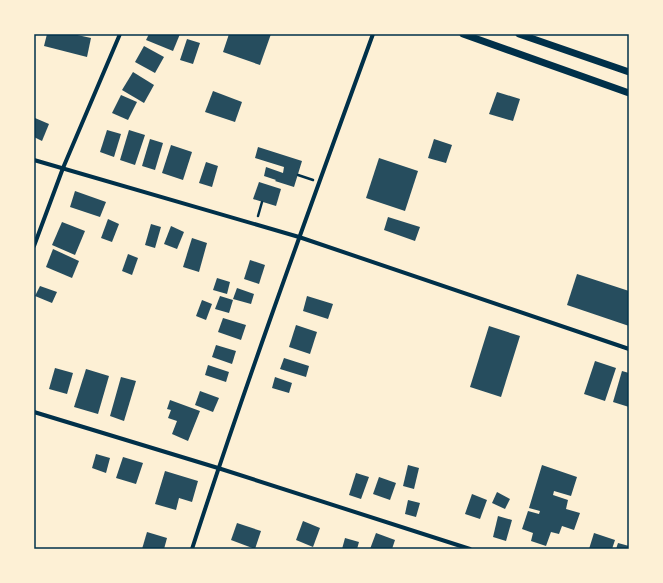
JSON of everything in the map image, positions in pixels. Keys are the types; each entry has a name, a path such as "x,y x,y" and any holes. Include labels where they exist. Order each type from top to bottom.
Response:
{"street":[{"path":"34,246 63,168 120,34"},
{"path":"192,549 218,468 299,237 373,34"},
{"path":"463,34 629,93"},
{"path":"519,34 629,72"},
{"path":"34,160 299,237 629,349"},
{"path":"34,412 218,468 470,549"}],"path":[{"path":"298,174 319,182"},
{"path":"256,224 262,202"}],"building":[{"path":"47,34 73,34 91,38 87,57 44,46"},
{"path":"149,34 180,34 173,51 146,40"},
{"path":"229,34 271,34 260,65 223,52"},
{"path":"187,39 200,43 193,64 180,60"},
{"path":"144,46 164,57 155,73 135,62"},
{"path":"133,72 154,85 144,103 122,90"},
{"path":"213,91 242,102 235,122 205,112"},
{"path":"497,92 520,99 513,121 489,114"},
{"path":"121,95 137,102 128,120 112,113"},
{"path":"35,118 49,124 42,141 34,137"},
{"path":"107,130 121,134 114,157 100,152"},
{"path":"129,130 145,135 135,165 120,160"},
{"path":"150,139 163,143 155,170 142,166"},
{"path":"434,139 452,145 446,163 428,158"},
{"path":"171,145 192,152 183,180 162,173"},
{"path":"258,147 302,161 294,187 264,176 266,167 283,173 284,167 255,158"},
{"path":"379,158 418,171 405,211 366,198"},
{"path":"206,162 218,166 212,187 199,183"},
{"path":"259,182 281,189 276,206 253,199"},
{"path":"75,191 106,202 100,217 70,207"},
{"path":"388,217 420,227 415,241 384,230"},
{"path":"108,219 119,224 112,242 101,238"},
{"path":"62,222 85,231 75,255 52,245"},
{"path":"151,224 161,227 155,248 145,245"},
{"path":"171,226 184,232 177,249 164,244"},
{"path":"192,238 207,243 199,272 183,267"},
{"path":"53,249 79,261 72,278 46,267"},
{"path":"128,254 138,258 132,275 122,271"},
{"path":"250,260 265,265 259,284 244,279"},
{"path":"577,274 629,291 629,326 567,305"},
{"path":"217,278 230,282 227,294 213,290"},
{"path":"40,286 57,292 52,303 35,296"},
{"path":"237,288 254,294 251,304 233,299"},
{"path":"220,296 233,300 229,313 215,309"},
{"path":"307,296 333,304 328,319 303,311"},
{"path":"202,300 212,304 206,320 196,316"},
{"path":"223,318 246,325 241,340 218,332"},
{"path":"296,325 317,332 310,354 289,347"},
{"path":"489,326 520,336 501,397 470,387"},
{"path":"216,345 236,351 232,364 212,357"},
{"path":"284,358 309,366 306,377 280,369"},
{"path":"595,361 616,368 605,401 584,394"},
{"path":"208,365 229,372 226,382 205,375"},
{"path":"55,368 73,373 67,394 49,389"},
{"path":"86,369 109,376 98,414 74,407"},
{"path":"622,371 629,373 629,407 613,402"},
{"path":"121,377 136,381 124,421 110,416"},
{"path":"275,377 292,383 289,393 272,388"},
{"path":"200,391 219,398 213,412 195,405"},
{"path":"170,400 200,411 188,441 172,434 177,421 168,418 171,410 167,409"},
{"path":"96,454 110,458 106,473 92,468"},
{"path":"123,457 143,463 136,484 116,478"},
{"path":"408,465 419,468 414,489 403,486"},
{"path":"542,465 577,477 571,496 554,491 553,495 568,500 566,509 580,513 574,530 562,526 559,534 551,532 546,546 531,541 533,533 522,529 528,511 539,514 540,511 529,508"},
{"path":"165,471 198,481 192,502 179,498 176,510 155,504"},
{"path":"356,473 369,477 361,499 349,495"},
{"path":"379,477 396,483 390,500 373,494"},
{"path":"497,492 510,499 505,509 492,503"},
{"path":"472,494 487,500 480,519 465,514"},
{"path":"408,500 420,503 416,517 405,514"},
{"path":"498,516 512,520 506,541 493,537"},
{"path":"303,521 320,528 313,547 296,540"},
{"path":"237,523 261,531 255,549 231,540"},
{"path":"147,532 167,538 164,549 142,549"},
{"path":"376,533 395,540 392,549 370,549"},
{"path":"594,533 615,540 612,549 589,549"},
{"path":"345,538 359,542 357,549 342,549"},
{"path":"618,543 629,546 629,549 616,549"}]}
